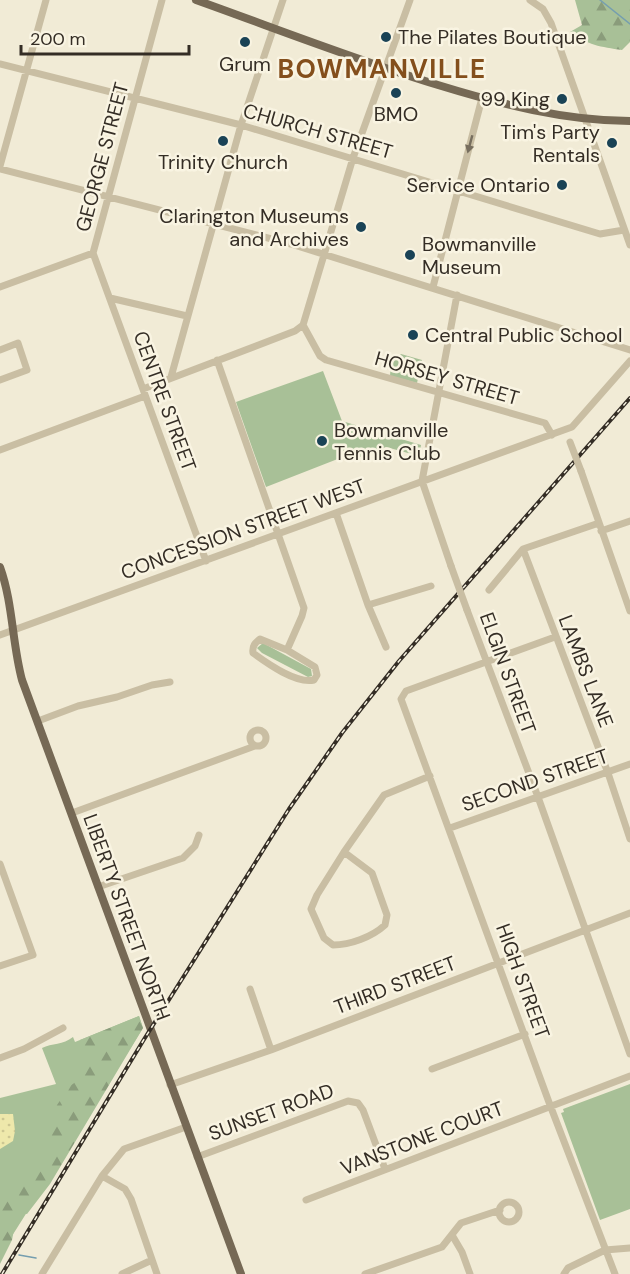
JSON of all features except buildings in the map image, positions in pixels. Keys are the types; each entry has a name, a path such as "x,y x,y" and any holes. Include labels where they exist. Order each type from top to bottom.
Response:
{"main road":[{"path":"196,0 384,69 482,98 587,120 630,121"},
{"name":"LIBERTY STREET NORTH","path":"0,567 8,588 12,631 22,680 241,1274"}],"street":[{"path":"46,0 0,168 324,254 630,350"},
{"name":"GEORGE STREET","path":"93,253 162,0"},
{"path":"171,378 241,125 283,0"},
{"path":"143,388 295,331 303,325 354,158 410,0"},
{"path":"530,0 543,9 551,23 630,245"},
{"name":"CHURCH STREET","path":"0,64 241,125 600,234 624,230"},
{"path":"433,287 482,98"},
{"path":"0,287 93,253"},
{"name":"CENTRE STREET","path":"93,253 206,561"},
{"name":"ELGIN STREET","path":"457,295 422,481 630,1054"},
{"path":"110,298 187,316"},
{"name":"HORSEY STREET","path":"303,325 320,356 326,360 545,423 552,435"},
{"path":"0,350 18,343 27,370 0,380"},
{"path":"217,360 304,608 303,616 287,650"},
{"name":"CONCESSION STREET WEST","path":"0,635 566,430 572,427 630,361"},
{"path":"0,450 145,396"},
{"path":"566,430 630,611"},
{"path":"336,513 368,605 386,646"},
{"path":"489,590 524,549 600,527 630,521"},
{"name":"LAMBS LANE","path":"524,549 630,838"},
{"path":"368,605 431,586"},
{"path":"486,662 555,637"},
{"path":"260,639 287,650 315,667 317,675 314,680 306,682 272,666 253,653 252,648 260,639"},
{"name":"HIGH STREET","path":"486,662 406,691 401,699 550,1106 615,1274"},
{"path":"38,721 78,706 170,681"},
{"path":"72,813 255,746"},
{"name":"SECOND STREET","path":"450,828 630,764"},
{"path":"344,852 372,873 387,915 385,926 377,932 343,945 333,945 324,938 311,909 317,895 344,852 384,795 430,776"},
{"path":"98,886 183,858 195,846 199,835"},
{"path":"0,864 33,955 0,966"},
{"name":"THIRD STREET","path":"170,1085 271,1050 630,913"},
{"path":"250,988 271,1050"},
{"path":"0,1058 63,1028"},
{"path":"432,1069 525,1034"},
{"name":"VANSTONE COURT","path":"306,1200 630,1076"},
{"name":"SUNSET ROAD","path":"197,1157 348,1101 358,1103 363,1110 385,1169"},
{"path":"42,1274 102,1176 123,1149 186,1127"},
{"path":"102,1176 125,1189 131,1199 158,1274"},
{"path":"365,1274 385,1271 442,1247 461,1223 500,1210"},
{"path":"452,1235 470,1274"},
{"path":"564,1274 568,1268 605,1250 630,1248"},
{"path":"123,1274 152,1260"}],"green space":[{"path":"575,0 630,0 630,42 622,50 607,48 588,43 570,32 582,25"},
{"path":"401,354 422,360 417,383 390,376 391,363"},
{"path":"323,371 342,421 421,445 419,456 386,447 355,459 353,453 266,487 236,402"},
{"path":"263,643 311,669 312,676 308,677 262,653 257,648"},
{"path":"139,1016 143,1028 0,1255 0,1098 56,1084 42,1048 73,1037 75,1042"},
{"path":"139,1016 143,1028 50,1184 27,1214 21,1213 16,1219 12,1240 0,1264 0,1188 27,1181 46,1153 57,1105 70,1086 87,1071 87,1060 80,1040"},
{"path":"630,1084 630,1209 600,1220 561,1113 564,1112 563,1109"}],"sand":[{"path":"0,1114 13,1114 15,1131 13,1141 0,1149"}],"waterway":[{"path":"600,0 630,24"},
{"path":"19,1255 36,1258"}],"railway":[{"path":"2,1274 143,1041 289,809 342,733 399,661 630,398"}],"place":[{"name":"The Pilates Boutique","path":"386,37"},
{"name":"Grum","path":"245,42"},
{"name":"BMO","path":"396,93"},
{"name":"99 King","path":"562,99"},
{"name":"Trinity Church","path":"223,141"},
{"name":"Tim's Party Rentals","path":"612,143"},
{"name":"Service Ontario","path":"562,185"},
{"name":"Clarington Museums and Archives","path":"361,227"},
{"name":"Bowmanville Museum","path":"410,255"},
{"name":"Central Public School","path":"413,335"},
{"name":"Bowmanville Tennis Club","path":"322,441"}],"district":[{"name":"BOWMANVILLE","path":"382,69"}]}
